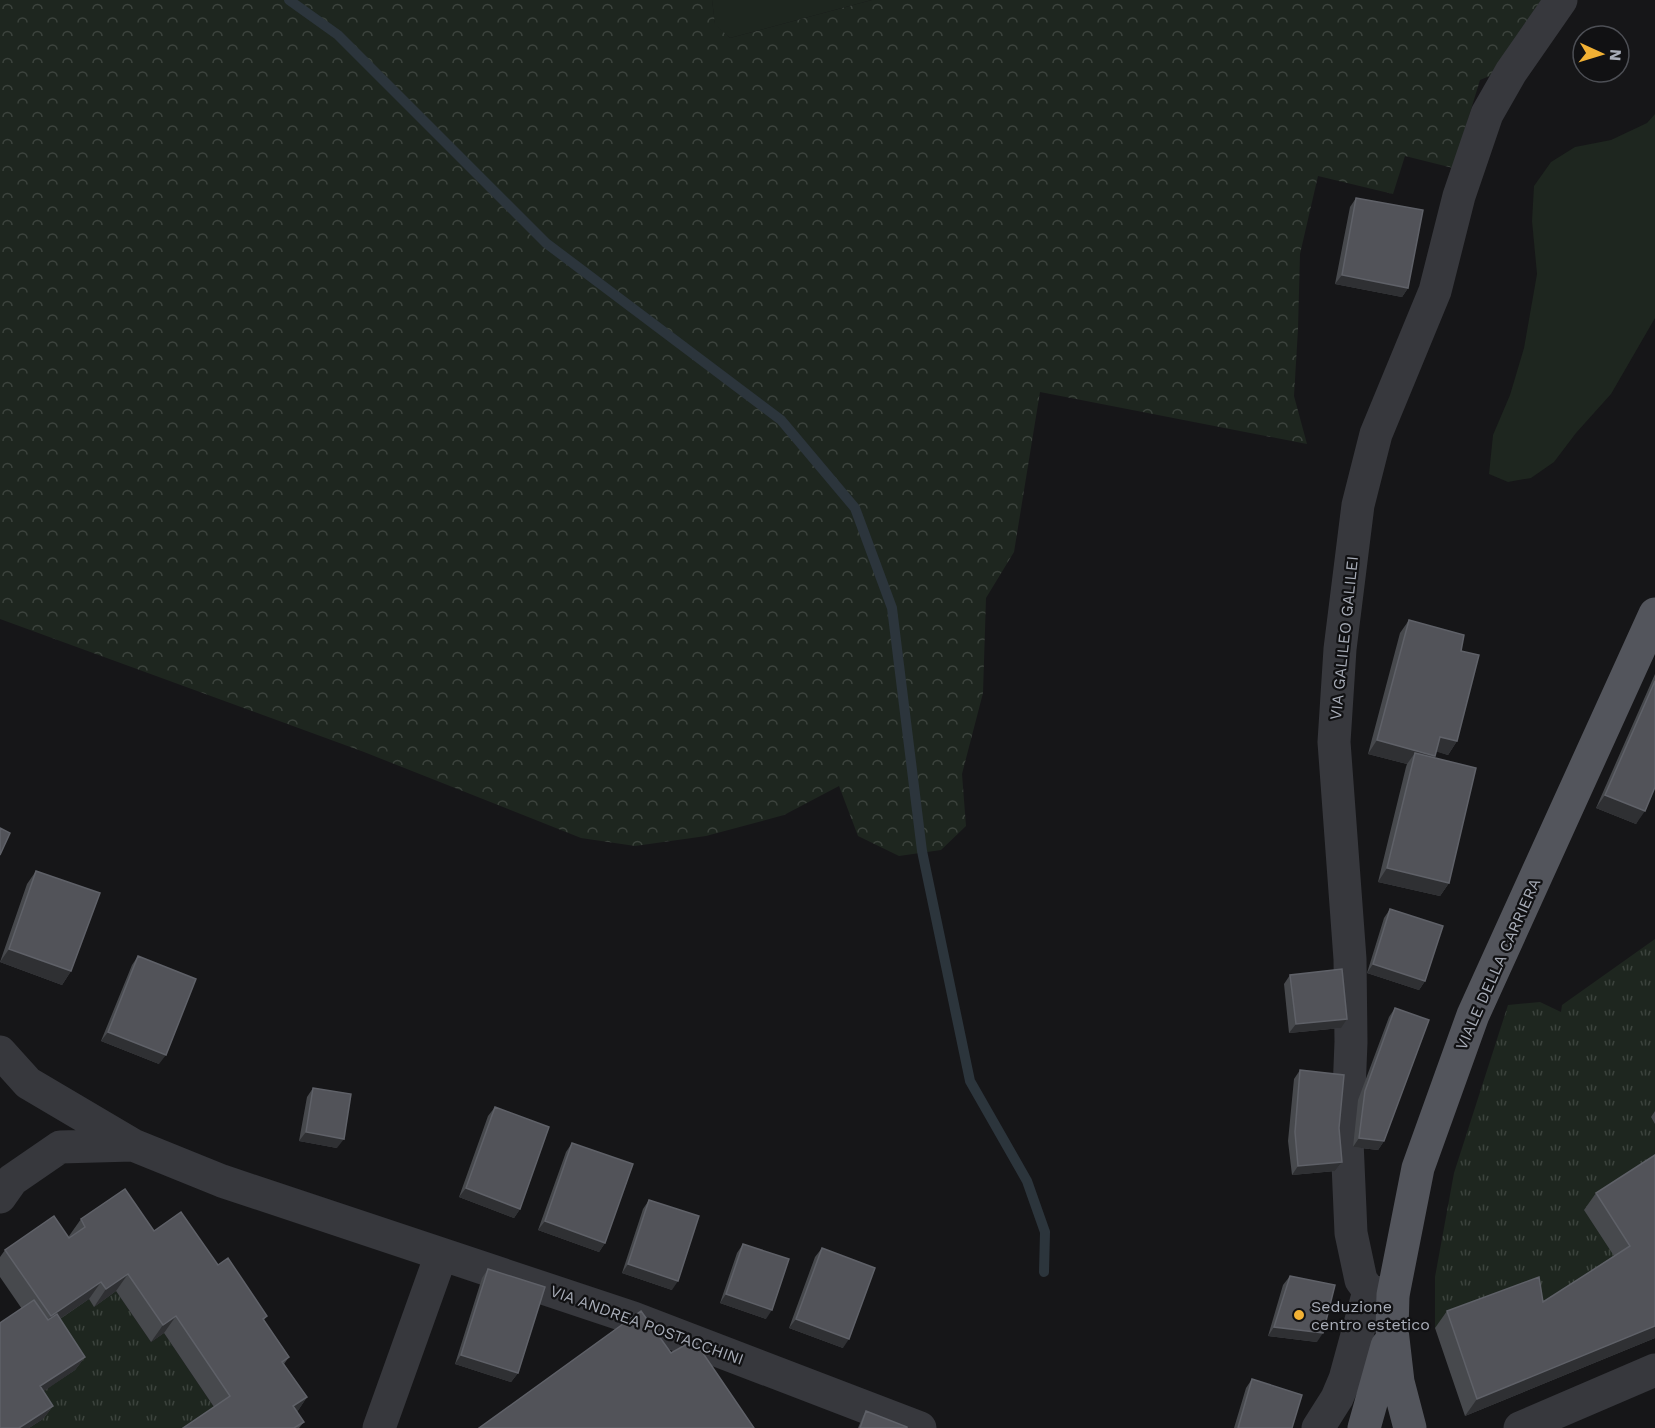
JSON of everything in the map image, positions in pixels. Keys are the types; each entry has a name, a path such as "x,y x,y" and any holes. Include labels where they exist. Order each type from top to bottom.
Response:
{"main road":[{"name":"VIALE DELLA CARRIERA","path":"1410,1428 1399,1390 1392,1330 1381,1293 1418,1168 1473,1015 1655,614"},
{"name":"VIALE DELLA CARRIERA","path":"1364,1428 1392,1330"}],"street":[{"name":"VIA GALILEO GALILEI","path":"1381,1293 1361,1280 1351,1233 1347,1141 1351,1042 1350,959 1334,742 1340,649 1358,505 1376,434 1435,291 1459,196 1487,114 1511,72 1561,0"},
{"name":"VIA ANDREA POSTACCHINI","path":"0,1052 28,1083 133,1145 222,1181 633,1318 920,1428"},
{"path":"0,1197 12,1180 60,1147 133,1145"},
{"path":"378,1428 441,1255"},
{"path":"1318,1428 1337,1398 1381,1293"},
{"path":"1520,1428 1655,1370"}],"green space":[{"path":"0,0 712,0 715,24 730,38 872,0 1547,0 1497,73 1480,80 1453,168 1405,156 1393,194 1318,176 1300,254 1294,396 1307,444 1040,392 1014,552 986,598 983,693 962,774 966,826 941,850 899,856 858,836 839,786 784,815 706,836 635,846 581,838 364,752 0,619"},
{"path":"712,0 872,0 730,38 715,25"},
{"path":"1655,114 1655,318 1611,394 1554,462 1531,478 1508,482 1489,474 1493,435 1510,395 1524,348 1537,274 1532,221 1534,186 1551,162 1575,147 1611,140 1647,123"},
{"path":"1655,939 1655,1165 1618,1263 1531,1319 1435,1328 1435,1277 1454,1173 1508,1005 1540,1002 1561,1012 1562,1005"},
{"path":"116,1291 151,1342 164,1333 218,1413 195,1428 29,1428 43,1419 31,1400 47,1327 89,1299 94,1306"}],"building":[{"path":"1356,198 1423,210 1408,288 1342,275"},
{"path":"1409,620 1464,635 1461,651 1479,655 1457,741 1440,737 1435,756 1377,740"},
{"path":"1655,681 1655,787 1645,811 1605,795"},
{"path":"1415,753 1476,768 1449,883 1387,868"},
{"path":"0,828 10,833 0,855"},
{"path":"36,871 100,893 71,971 9,949"},
{"path":"1390,909 1443,926 1425,981 1373,964"},
{"path":"138,956 196,979 166,1055 108,1032"},
{"path":"1342,969 1347,1019 1296,1024 1290,975"},
{"path":"1395,1008 1429,1020 1384,1141 1359,1138 1365,1091"},
{"path":"1300,1070 1344,1075 1339,1128 1342,1162 1298,1166 1295,1132"},
{"path":"313,1088 351,1094 344,1139 306,1132"},
{"path":"495,1107 549,1127 520,1209 466,1188"},
{"path":"572,1143 633,1164 605,1243 545,1221"},
{"path":"1655,1155 1655,1326 1477,1399 1447,1311 1539,1277 1543,1302 1630,1246 1596,1193"},
{"path":"125,1189 154,1231 181,1212 218,1265 228,1258 267,1316 263,1319 289,1357 282,1362 307,1397 293,1406 304,1422 294,1428 183,1428 230,1396 176,1316 163,1325 128,1274 106,1289 101,1282 51,1316 5,1250 54,1216 69,1238 85,1227 81,1219"},
{"path":"649,1200 699,1216 678,1281 628,1264"},
{"path":"743,1244 789,1259 772,1310 726,1294"},
{"path":"822,1248 875,1268 849,1339 796,1319"},
{"path":"488,1269 545,1287 518,1373 461,1355"},
{"name":"Seduzione centro estetico","path":"1290,1276 1335,1285 1323,1333 1274,1327"},
{"path":"34,1300 48,1320 57,1314 85,1357 40,1386 53,1406 19,1428 0,1428 0,1323"},
{"path":"641,1311 671,1353 694,1340 754,1428 479,1428"},
{"path":"1252,1379 1302,1395 1292,1428 1238,1428"},
{"path":"866,1411 907,1427 907,1428 860,1428"}],"waterway":[{"path":"289,0 338,35 546,243 781,420 855,508 892,608 922,851 970,1081 1027,1181 1045,1232 1044,1272"}],"place":[{"name":"Seduzione centro estetico","path":"1299,1315"}]}
